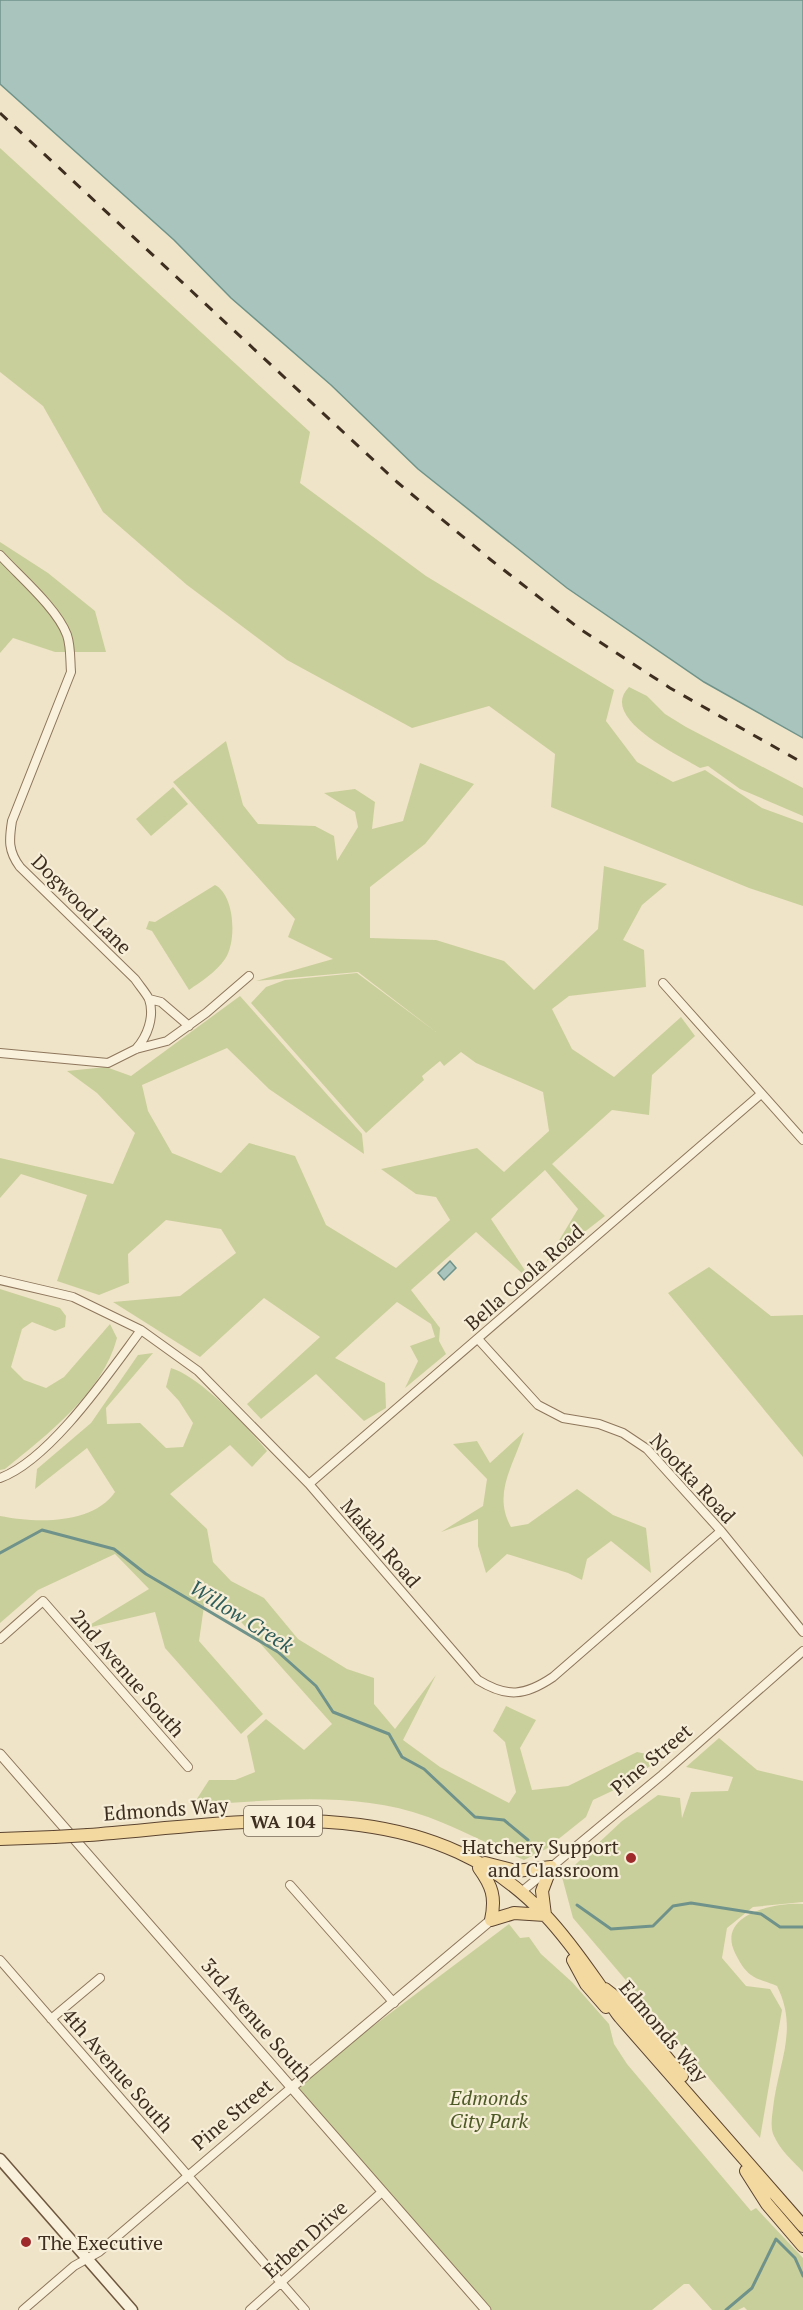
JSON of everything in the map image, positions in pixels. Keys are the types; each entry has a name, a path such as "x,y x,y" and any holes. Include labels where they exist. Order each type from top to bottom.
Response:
{"main road":[{"name":"Edmonds Way","path":"0,1839 298,1820 349,1822 400,1830 442,1845 472,1860 520,1893 545,1915 599,1984 619,2000 689,2085 698,2103 803,2226"},
{"path":"472,1860 516,1871 551,1867 542,1892 545,1915 508,1913 491,1920"},
{"path":"472,1860 491,1884 495,1896 491,1920"},
{"name":"WA 104","path":"558,1933 586,1984 803,2236"},
{"path":"0,2159 132,2310"},
{"name":"WA 104","path":"749,2174 766,2204 803,2246"}],"street":[{"name":"Dogwood Lane","path":"0,555 58,619 66,634 71,672 12,821 8,842 12,857 135,979 149,999"},
{"path":"0,1053 108,1063 136,1049 167,1041 189,1026 249,976"},
{"path":"663,983 803,1140"},
{"path":"136,1049 146,1038 150,1020 149,999 161,1002 189,1026"},
{"name":"Bella Coola Road","path":"309,1484 761,1094"},
{"name":"Makah Road","path":"0,1280 73,1297 141,1330 198,1371 309,1484 478,1680 504,1693 520,1693 553,1677 721,1531"},
{"path":"0,1478 14,1473 77,1415 141,1330"},
{"name":"Nootka Road","path":"478,1339 538,1405 563,1418 599,1424 623,1432 647,1449 721,1531 803,1632"},
{"name":"2nd Avenue South","path":"0,1639 43,1601 188,1767"},
{"name":"Pine Street","path":"520,1893 803,1651"},
{"name":"3rd Avenue South","path":"0,1754 486,2310"},
{"path":"290,1885 394,2003"},
{"name":"Pine Street","path":"23,2310 74,2266 99,2252 491,1920"},
{"name":"4th Avenue South","path":"0,1960 305,2310"},
{"path":"51,2019 100,1978"},
{"name":"Erben Drive","path":"250,2310 382,2192"}],"green space":[{"path":"0,148 310,432 300,483 426,576 614,690 606,721 637,762 673,782 705,770 762,808 803,823 803,906 749,888 551,807 555,754 489,706 412,728 287,660 187,585 103,512 43,406 0,372"},
{"path":"0,542 48,573 95,611 106,652 55,652 13,638 0,653"},
{"path":"629,687 647,696 665,714 686,727 803,788 803,816 740,789 708,766 700,768 645,734 632,723 624,711 622,699"},
{"path":"226,741 243,805 258,824 315,826 334,836 337,861 358,827 355,812 324,793 355,789 375,802 372,829 403,821 420,763 474,784 425,844 370,887 370,938 436,940 504,961 534,990 598,929 604,866 667,884 642,905 623,940 644,950 646,987 569,996 552,1009 572,1049 614,1077 681,1017 695,1036 652,1075 649,1115 612,1110 552,1164 605,1216 546,1262 578,1209 545,1170 491,1219 534,1284 476,1232 411,1290 440,1328 439,1341 446,1354 405,1388 418,1361 410,1346 435,1337 431,1324 397,1302 335,1358 385,1383 386,1408 364,1421 316,1374 261,1419 247,1404 320,1337 264,1298 200,1357 113,1302 180,1296 236,1253 221,1229 166,1220 128,1254 129,1283 99,1295 57,1281 87,1195 21,1174 0,1198 0,1158 113,1184 135,1133 97,1093 67,1071 106,1067 131,1076 240,996 362,1134 364,1154 269,1089 227,1048 142,1085 148,1111 172,1153 221,1173 249,1143 295,1156 326,1225 396,1268 450,1220 436,1197 416,1194 381,1169 477,1148 504,1172 549,1131 543,1092 476,1063 461,1052 444,1066 440,1061 422,1076 424,1080 366,1133 251,1003 266,987 285,980 357,973 436,1032 358,972 256,981 333,959 288,937 295,919 173,782"},
{"path":"173,787 188,804 151,836 136,819"},
{"path":"215,885 222,890 230,908 232,931 229,951 221,964 189,990 152,931 146,929 149,921 155,922"},
{"path":"709,1267 771,1316 803,1315 803,1457 668,1293"},
{"path":"0,1289 60,1308 66,1316 65,1327 55,1331 32,1322 22,1329 11,1367 24,1380 46,1388 64,1377 110,1324 117,1338 100,1376 72,1411 38,1442 5,1469 0,1470"},
{"path":"153,1353 106,1408 107,1424 140,1423 166,1448 183,1447 193,1423 179,1401 166,1387 171,1368 183,1373 209,1392 248,1429 267,1451 252,1467 230,1445 170,1494 207,1529 213,1562 231,1581 264,1598 298,1639 347,1669 374,1678 374,1704 395,1729 436,1675 403,1740 440,1767 509,1803 516,1792 505,1742 493,1731 506,1706 536,1720 520,1748 532,1790 568,1786 637,1752 661,1757 629,1783 593,1800 586,1817 546,1849 524,1860 428,1817 370,1803 311,1799 193,1805 209,1780 235,1780 255,1772 247,1736 266,1719 304,1750 332,1724 226,1605 205,1599 199,1641 263,1714 241,1734 165,1648 155,1612 83,1629 149,1589 115,1554 38,1590 0,1623 0,1516 30,1520 62,1519 92,1511 105,1503 115,1492 87,1448 35,1489 37,1469 91,1423 138,1355"},
{"path":"524,1432 504,1491 506,1515 511,1527 528,1524 577,1489 613,1515 646,1528 651,1573 611,1541 587,1559 582,1580 568,1573 507,1554 486,1573 478,1546 478,1519 441,1532 483,1506 487,1479 453,1444 477,1441 490,1463"},
{"path":"719,1738 757,1770 803,1781 803,1902 753,1907 727,1928 722,1958 746,1986 770,1989 782,2010 760,2138 573,1918 562,1877 622,1821 658,1795 680,1798 682,1818 691,1792 728,1791 733,1777 686,1767"},
{"path":"803,1904 803,2172 780,2146 772,2130 773,2108 787,2032 783,2002 777,1986 748,1973 735,1953 731,1940 734,1929 741,1920 752,1913 778,1905"},
{"name":"Edmonds City Park","path":"509,1924 520,1938 529,1937 541,1954 572,1982 609,2024 614,2044 627,2064 751,2211 756,2208 803,2258 803,2310 747,2310 744,2307 738,2310 712,2310 689,2284 684,2284 652,2310 486,2310 292,2087"}],"water":[{"path":"0,0 803,0 803,738 704,682 567,588 418,469 331,385 231,298 174,240 0,84"},
{"path":"450,1261 456,1268 444,1280 438,1273"}],"waterway":[{"name":"Willow Creek","path":"0,1553 42,1530 114,1549 146,1574 278,1652 316,1686 333,1712 389,1734 402,1757 424,1769 475,1817 504,1820 528,1840"},
{"name":"Willow Creek","path":"577,1905 611,1929 653,1926 673,1906 691,1903 761,1914 780,1927 803,1927"},
{"path":"726,2310 752,2288 776,2239 795,2258 803,2276"}],"railway":[{"path":"0,113 397,482 491,560 580,629 670,688 803,763"}],"place":[{"name":"Hatchery Support and Classroom","path":"631,1858"},
{"name":"The Executive","path":"26,2242"}]}
